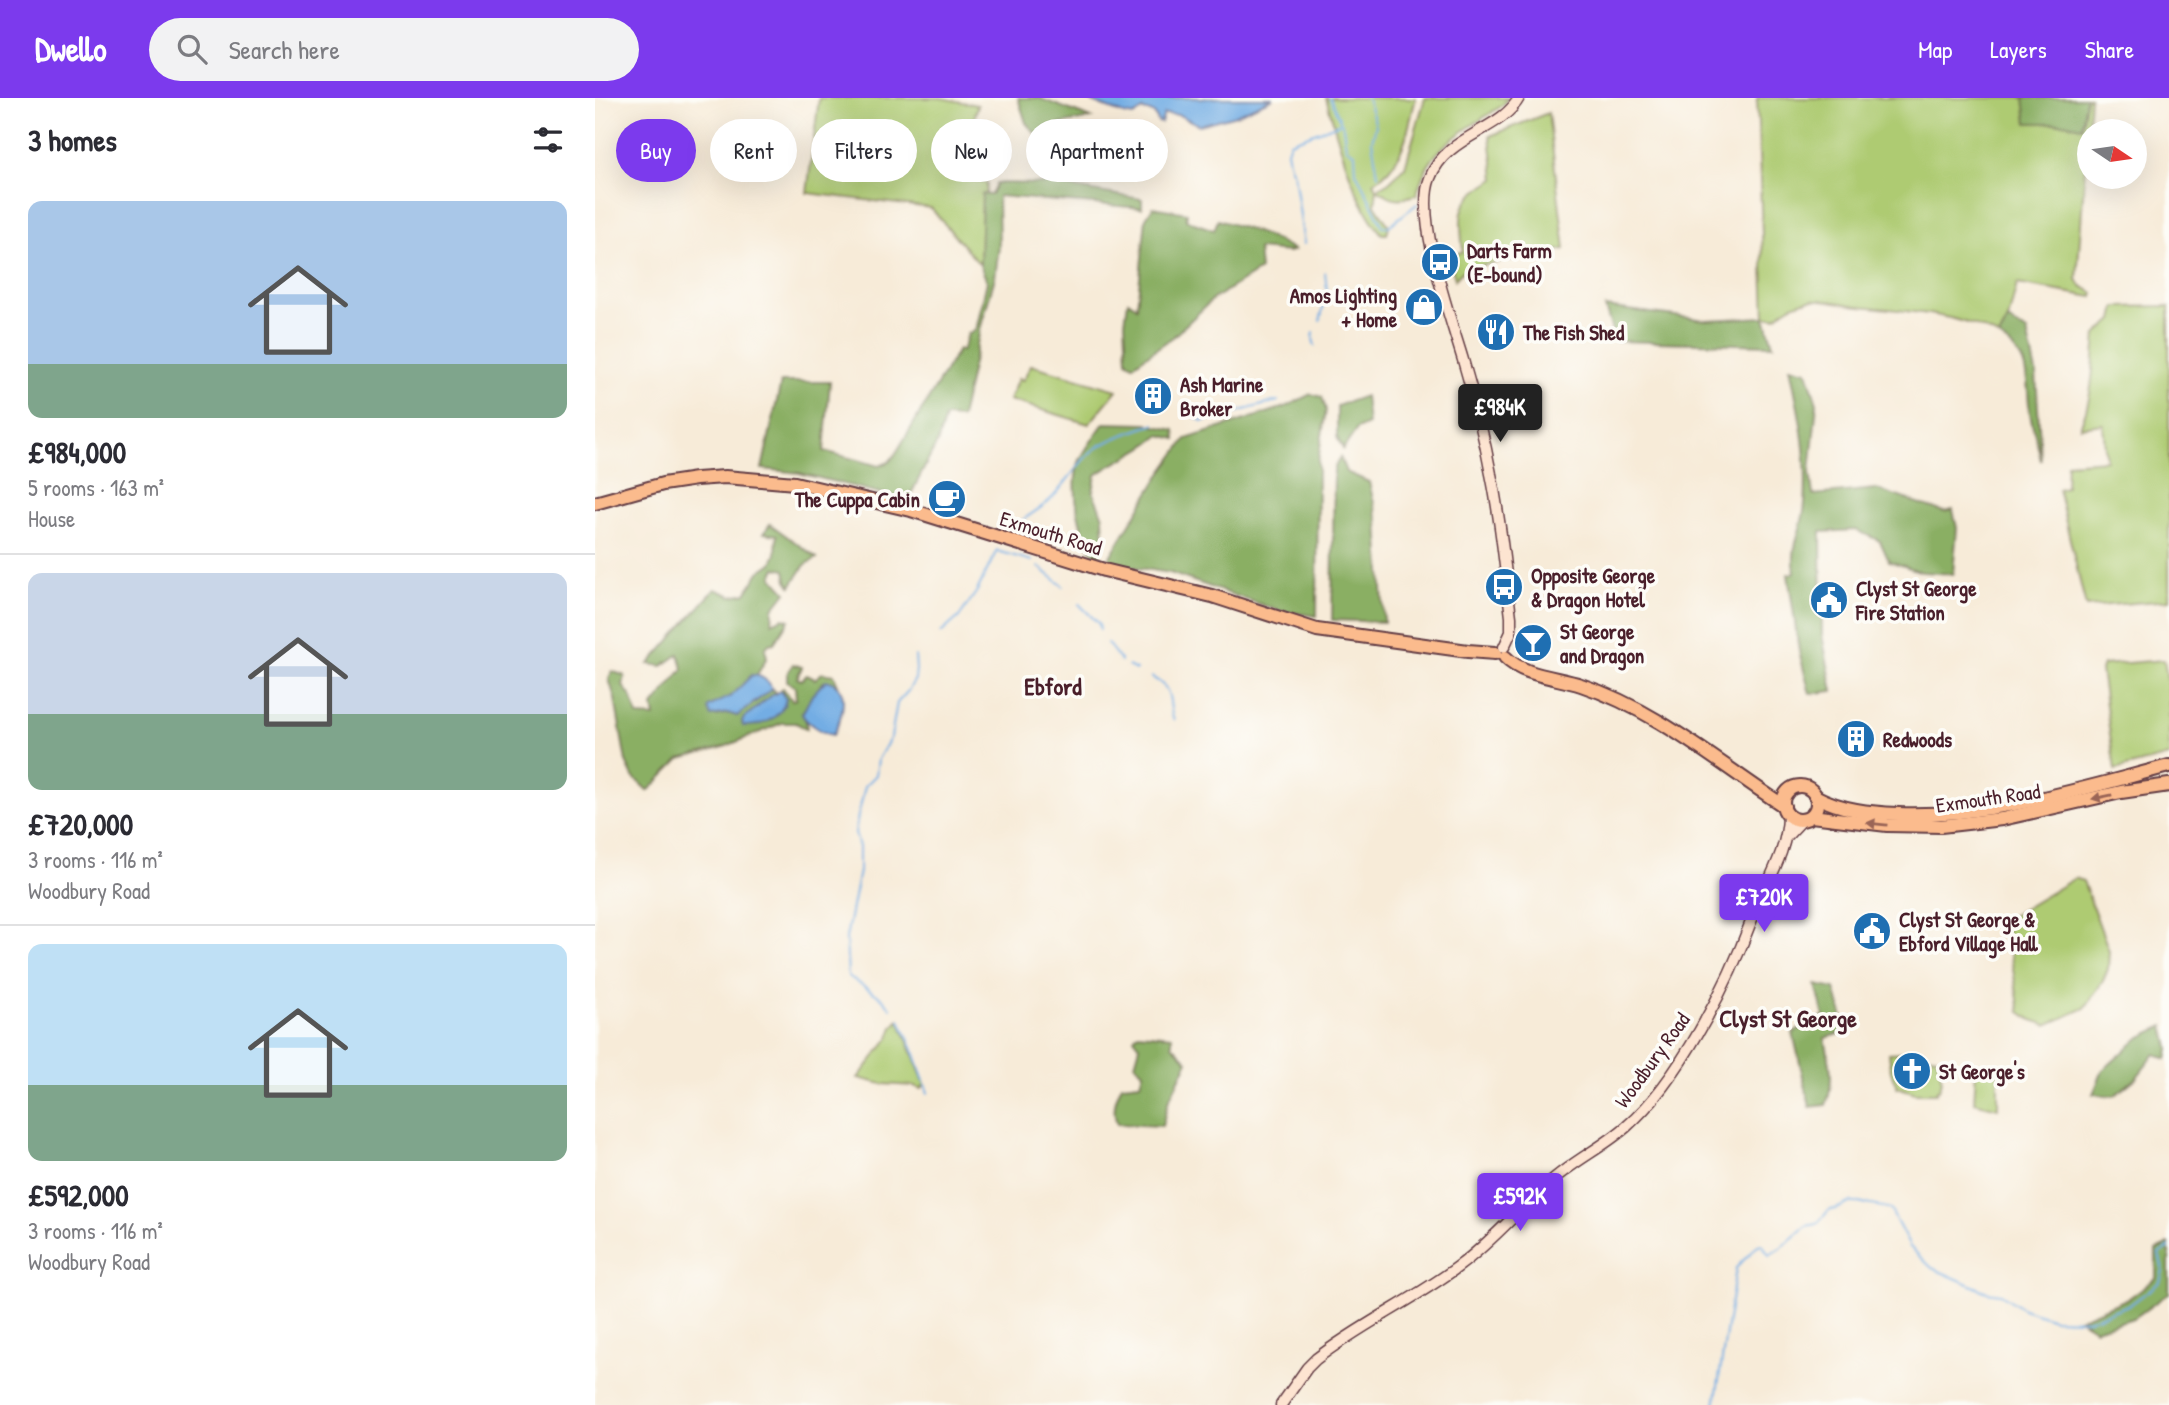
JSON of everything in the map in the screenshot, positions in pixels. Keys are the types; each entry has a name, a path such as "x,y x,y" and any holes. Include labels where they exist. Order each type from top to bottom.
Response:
{"highway":[{"name":"Exmouth Road","path":"595,503 696,479 731,477 795,483 911,510 1104,570 1212,596 1317,630 1468,651 1501,652 1520,667 1579,684 1630,704 1758,787 1786,810"},
{"name":"Exmouth Road","path":"1815,796 1836,805 1871,812 1972,812 2022,803 2169,766"},
{"name":"Exmouth Road","path":"1807,818 1887,825 1941,826 2003,819 2121,792 2169,785"},
{"path":"1758,787 1790,790 1804,787 1811,790 1817,807 1807,818 1795,819 1786,810 1785,798 1790,790"}],"main road":[{"path":"1501,652 1510,632 1511,617 1493,485 1464,362 1435,262 1427,214 1427,188 1435,166 1444,155 1509,111 1519,98"},
{"path":"1786,810 1787,836"},
{"path":"1787,836 1807,818"},
{"name":"Woodbury Road","path":"1281,1405 1316,1359 1459,1266 1487,1244 1553,1179 1620,1132 1642,1111 1688,1049 1723,988 1787,836"}],"green space":[{"path":"819,98 941,98 978,105 974,119 931,119 931,182 987,183 986,195 982,195 980,265 931,208 807,193 811,161 811,182 917,182 917,119 816,119"},
{"path":"1018,98 1039,98 1091,118 1026,119 1026,123"},
{"path":"1326,98 1416,98 1399,156 1384,175 1374,182 1377,189 1375,205 1389,226 1387,234 1382,234 1372,220 1355,188"},
{"path":"1425,98 1508,98 1503,105 1439,151 1422,177 1417,194 1396,198 1377,189 1405,167"},
{"path":"1757,98 2090,98 2088,119 2077,119 2077,189 2083,189 2077,279 2080,285 2094,293 2093,297 2017,284 2008,320 1999,337 1966,322 1947,317 1820,300 1800,302 1776,317 1765,317"},
{"path":"2024,98 2086,98 2083,119 2077,119 2077,126 2063,123 2027,123"},
{"path":"1548,113 1565,249 1465,269 1455,279 1448,255 1463,252 1463,208 1473,194 1495,179 1490,136"},
{"path":"1062,182 1063,186 1142,199 1142,208 998,196 999,247 995,277 980,330 961,418 945,417 938,441 908,500 799,473 762,469 781,382 830,382 824,451 879,466 889,462 958,350 962,351 968,334 976,330 987,281 980,265 982,194 991,195 996,183"},
{"path":"1153,207 1187,213 1186,220 1214,230 1218,220 1238,226 1267,236 1294,250 1289,252 1258,249 1260,270 1213,299 1173,337 1133,365 1127,361 1125,322 1128,301 1137,307 1146,218"},
{"path":"2169,306 2169,600 2086,607 2058,489 2066,487 2067,463 2106,460 2103,424 2080,427 2090,393 2096,335 2113,320 2116,307"},
{"path":"1605,307 1706,320 1765,317 1773,345 1615,341"},
{"path":"2008,320 2027,332 2036,372 2041,461 2022,361 2010,345 1999,337"},
{"path":"1031,365 1117,390 1089,424 1009,400 1018,379 1023,380"},
{"path":"1790,367 1807,371 1817,403 1810,472 1813,495 1876,489 1944,512 1953,510 1957,528 1953,574 1922,572 1889,561 1880,541 1856,530 1821,532 1822,635 1833,691 1810,694 1799,651 1788,574 1795,573 1795,545 1804,513 1806,486 1802,435"},
{"path":"1311,394 1322,397 1326,410 1318,461 1317,616 1280,611 1170,573 1106,563 1158,478 1186,439 1285,407"},
{"path":"1365,396 1368,424 1357,429 1343,449 1337,437 1337,406"},
{"path":"1104,423 1146,424 1175,430 1176,439 1160,435 1096,475 1093,492 1103,517 1104,542 1098,558 1091,550 1081,525 1075,483 1080,460"},
{"path":"1340,457 1346,472 1369,482 1378,520 1384,622 1332,620 1334,469"},
{"path":"770,524 817,558 805,565 791,586 785,570 776,568 772,577 786,592 773,609 772,623 783,618 789,620 774,643 765,649 767,657 757,675 752,675 731,697 710,706 716,716 728,713 737,716 772,689 776,693 771,696 783,693 780,691 783,688 792,700 796,699 795,687 787,681 787,674 793,664 802,667 797,678 801,680 807,675 815,679 822,673 834,675 839,687 831,681 822,683 802,713 807,729 796,723 782,723 724,747 680,759 648,791 633,777 626,762 609,679 612,671 625,676 623,686 630,695 638,716 655,717 653,706 683,669 679,654 662,666 649,664 715,589 732,596 746,593 759,572 772,563 776,554 777,535 764,533"},
{"path":"2164,660 2169,692 2169,756 2115,770 2101,670 2103,665"},
{"path":"2075,878 2083,881 2109,951 2108,969 2085,1008 2047,1025 2020,1012 2005,920"},
{"path":"1816,985 1835,989 1847,1032 1825,1038 1831,1071 1829,1096 1826,1105 1810,1107 1793,1033 1824,1016"},
{"path":"899,1020 925,1084 921,1089 858,1078 889,1038"},
{"path":"2164,1026 2169,1048 2167,1059 2155,1054 2136,1078 2114,1096 2093,1094 2103,1070 2139,1038"},
{"path":"1138,1033 1172,1036 1172,1045 1188,1061 1168,1102 1162,1126 1117,1124 1115,1119 1115,1104 1122,1085 1140,1083 1143,1072 1135,1064 1140,1046 1134,1038"},
{"path":"1905,1052 1937,1057 1942,1081 1936,1093 1915,1093 1897,1087 1891,1072 1889,1053"},
{"path":"1998,1070 1998,1108 1974,1102 1976,1071"},
{"path":"2169,1244 2169,1293 2134,1318 2095,1329 2079,1319 2129,1298 2156,1278 2156,1250"}],"water":[{"path":"1082,98 1273,98 1236,115 1199,125 1179,115 1164,114 1162,119 1156,119 1149,111 1143,110 1133,116"},
{"path":"752,675 764,679 772,689 737,716 728,713 711,716 708,708 710,706 731,696"},
{"path":"826,680 840,689 843,703 833,735 815,727 802,714 812,695"},
{"path":"780,691 786,699 784,706 775,716 757,725 743,726 745,717"}],"waterway":[{"path":"1330,98 1343,127 1346,147 1355,154 1356,172 1383,227 1389,226 1417,204"},
{"path":"1367,98 1376,125 1372,141 1378,175"},
{"path":"1304,244 1294,174 1287,151 1290,142 1341,123"},
{"path":"1320,321 1327,292 1325,272"},
{"path":"1314,332 1315,346"},
{"path":"1191,414 1202,421 1278,401"},
{"path":"1016,526 1050,500 1096,448 1155,424"},
{"path":"941,633 959,617 977,591 997,550"},
{"path":"997,551 1032,561"},
{"path":"1039,567 1063,586"},
{"path":"1079,604 1099,624 1100,630"},
{"path":"1107,643 1121,661"},
{"path":"891,1008 882,998 848,976 846,938 859,871 859,847 855,833 865,786 876,775 878,759 891,737 897,703 915,679 915,656"},
{"path":"1128,666 1136,670"},
{"path":"1151,677 1168,692 1174,720"},
{"path":"900,1020 928,1093"},
{"path":"1715,1405 1736,1268 1758,1245 1762,1244 1769,1255 1806,1226 1817,1224 1829,1210 1853,1203 1890,1209 1910,1247 1932,1268 1987,1292 2001,1294 2023,1309 2054,1319 2088,1320 2131,1304 2160,1282 2163,1270 2159,1254 2169,1247"}],"place":[{"name":"Darts Farm (E-bound)","path":"1440,262"},
{"name":"Amos Lighting + Home","path":"1424,307"},
{"name":"The Fish Shed","path":"1496,332"},
{"name":"Ash Marine Broker","path":"1153,396"},
{"name":"The Cuppa Cabin","path":"947,499"},
{"name":"Opposite George & Dragon Hotel","path":"1504,587"},
{"name":"Clyst St George Fire Station","path":"1829,600"},
{"name":"St George and Dragon","path":"1533,643"},
{"name":"Redwoods","path":"1856,739"},
{"name":"Clyst St George & Ebford Village Hall","path":"1872,931"},
{"name":"St George's","path":"1912,1071"}],"district":[{"name":"Ebford","path":"1053,686"},
{"name":"Clyst St George","path":"1788,1018"}]}
